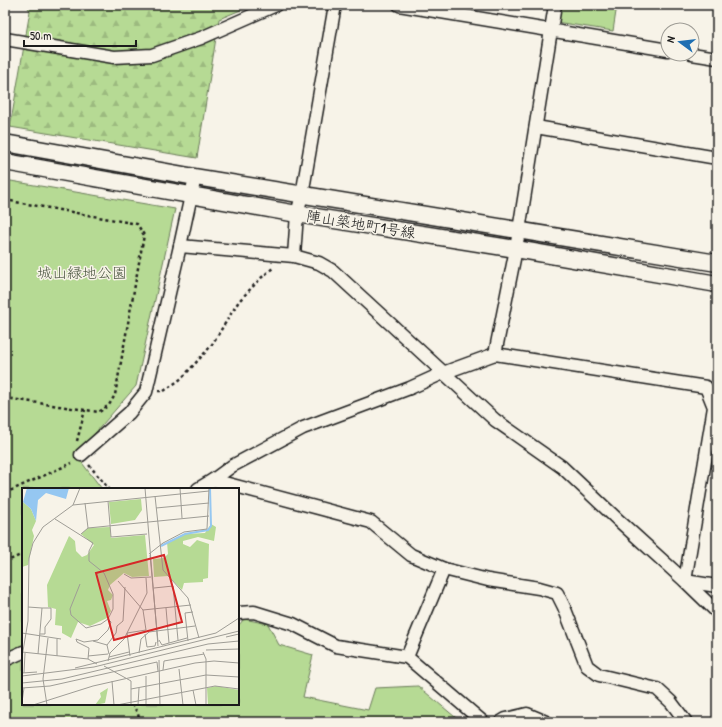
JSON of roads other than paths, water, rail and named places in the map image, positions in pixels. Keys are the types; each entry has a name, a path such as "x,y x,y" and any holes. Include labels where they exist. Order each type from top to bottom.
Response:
{"street":[{"path":"5,39 114,57 152,55 201,38 276,5"},
{"path":"291,256 297,214 302,195 335,5"},
{"path":"399,5 660,49"},
{"path":"495,354 516,249 556,5"},
{"path":"700,55 717,58"},
{"path":"536,127 717,158"},
{"name":"陣山築地町1号線","path":"5,143 195,177 717,263"},
{"name":"陣山築地町1号線","path":"5,162 191,196 516,249 717,284"},
{"path":"81,455 129,413 146,392 195,177"},
{"path":"180,246 291,256 319,263 333,271 495,420 562,467 685,580 717,612"},
{"path":"200,488 232,466 303,428 495,354 706,387 714,407 685,580"},
{"path":"213,480 371,522 412,555 444,569 488,580 539,588 557,593 587,666 599,675 657,689 671,702 686,722"},
{"path":"407,657 444,569"},
{"path":"685,580 717,586"},
{"path":"239,613 254,612 293,624 336,646 407,657 483,722"},
{"path":"5,660 22,652"},
{"path":"501,722 506,719 527,714 546,722"}],"park label":[{"name":"城山緑地公園","path":"82,272"}]}
